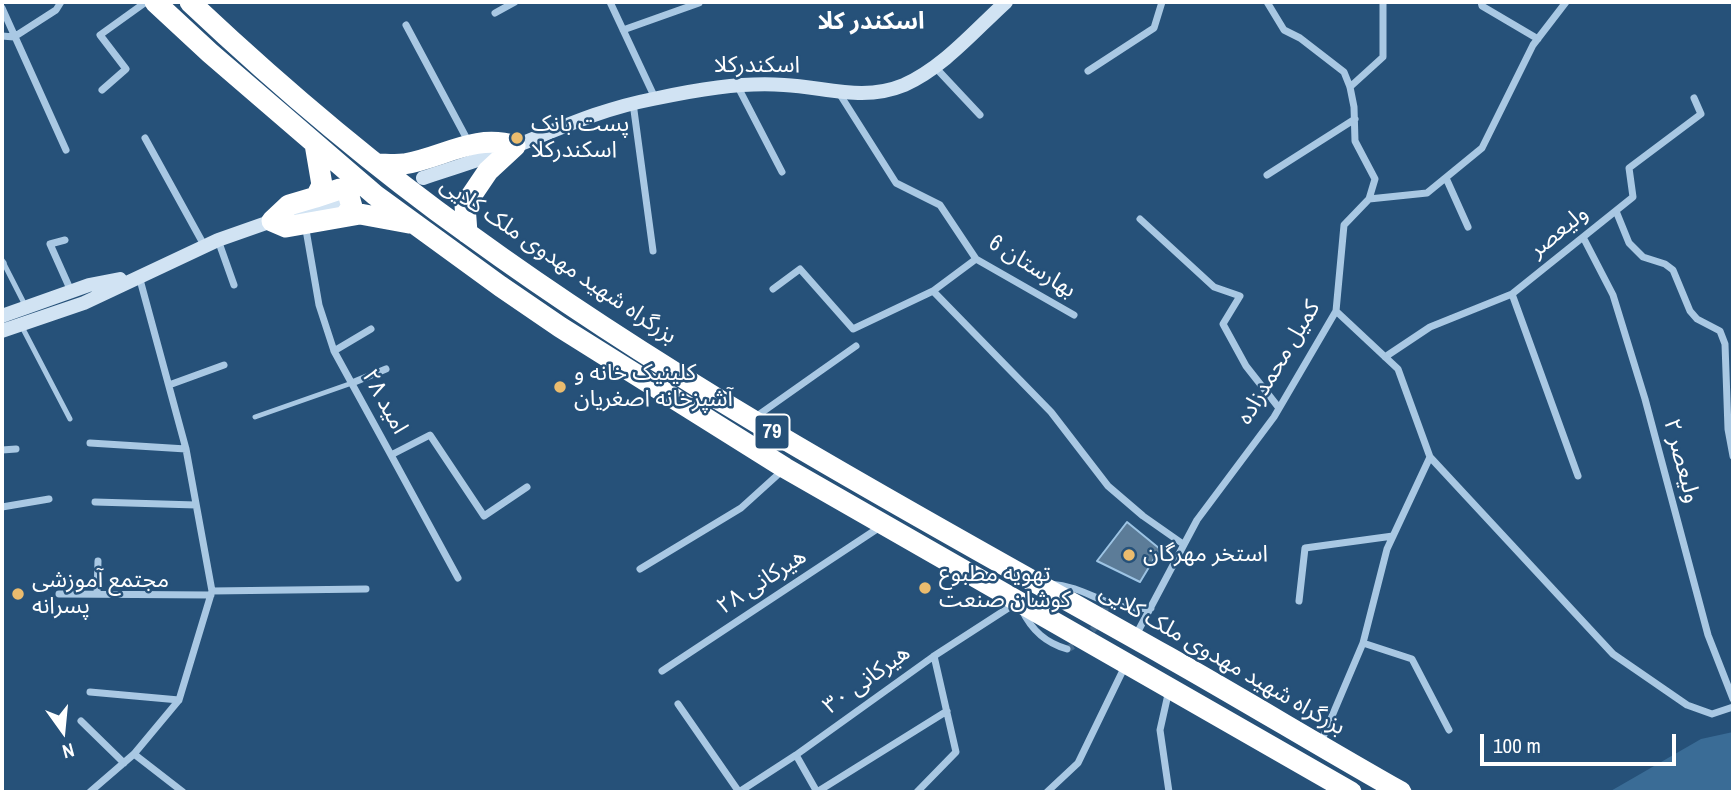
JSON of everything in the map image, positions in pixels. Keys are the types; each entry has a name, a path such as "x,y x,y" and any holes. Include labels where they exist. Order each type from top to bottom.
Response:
{"highway":[{"name":"79","path":"155,2 315,144 411,223 560,327 785,468 1351,792"},
{"name":"بزرگراه شهید مهدوی ملک کلایی","path":"190,2 376,164 467,233 628,342 752,420 1401,792"},
{"path":"376,164 404,164 479,151 499,141 515,146 488,171 465,205 467,233"},
{"path":"315,144 322,185 316,197"},
{"path":"340,189 348,193 352,207 342,209 305,224 286,226 272,221 289,205 340,189"},
{"path":"342,209 411,223"}],"street":[{"path":"2,36 14,37 55,10 61,2"},
{"path":"102,90 126,69 100,35 146,2"},
{"path":"495,13 515,2"},
{"path":"610,2 655,98"},
{"name":"اسکندرکلا","path":"515,146 584,117 633,103 708,88 784,85 839,93 875,94 903,85 935,68 1006,2"},
{"path":"1088,71 1154,28 1162,2"},
{"path":"1267,2 1284,30 1300,38 1344,72 1350,87 1355,141 1376,179 1370,199 1427,194 1482,148 1538,39 1566,2"},
{"path":"1350,87 1383,57 1383,2"},
{"path":"1481,2 1482,6 1538,39"},
{"path":"623,30 699,3"},
{"path":"2,8 66,150"},
{"path":"406,25 479,151 423,177"},
{"path":"935,68 981,115"},
{"path":"738,87 782,172"},
{"name":"بهارستان 6","path":"839,93 896,183 940,205 976,259 1074,316"},
{"name":"ولیعصر","path":"1385,357 1430,327 1512,294 1633,197 1629,168 1701,114 1694,98"},
{"path":"633,103 653,251"},
{"path":"1267,175 1355,119"},
{"path":"145,138 211,242 234,285"},
{"path":"1446,178 1468,227"},
{"name":"کمیل محمدزاده","path":"1135,638 1183,544 1279,408 1336,311 1344,225 1370,199"},
{"path":"2,331 84,303 211,242 272,221 342,209"},
{"path":"1616,211 1629,243 1643,257 1665,264 1673,270 1690,311 1697,319 1720,331 1725,344 1728,429 1733,456"},
{"path":"1140,219 1214,287 1240,296 1223,324 1245,366 1279,408"},
{"name":"امید ۲۸","path":"305,224 320,305 334,351 391,455 430,435 484,516 527,487"},
{"name":"ولیعصر ۲","path":"1583,237 1613,295 1708,635 1733,699"},
{"path":"65,240 50,244 72,291"},
{"path":"773,289 800,269 853,329 933,291 976,259"},
{"path":"2,316 89,285 139,275"},
{"path":"90,792 134,754 179,699 211,593 186,450 139,275"},
{"path":"933,291 1051,412 1108,486 1143,516 1183,544"},
{"path":"1512,294 1578,476"},
{"path":"1336,311 1398,369 1430,457 1613,654 1687,705 1712,714 1733,707"},
{"path":"334,351 371,330"},
{"path":"752,420 856,346"},
{"path":"169,385 224,365"},
{"path":"352,383 386,369"},
{"path":"90,443 186,450"},
{"path":"2,450 16,449"},
{"path":"391,455 458,578"},
{"path":"1320,746 1363,643 1387,549 1430,457"},
{"path":"640,569 741,508 785,468"},
{"path":"2,508 49,499"},
{"path":"95,502 196,505"},
{"name":"هیرکانی ۲۸","path":"662,671 884,525"},
{"path":"1299,601 1305,548 1393,536"},
{"path":"97,594 98,561"},
{"path":"1032,582 1065,584 1121,608 1151,608"},
{"path":"58,594 366,589"},
{"path":"1019,602 1029,625 1051,644 1067,649"},
{"name":"هیرکانی ۳۰","path":"739,792 796,755 934,656 1019,602"},
{"path":"1363,643 1412,659 1448,730"},
{"path":"917,792 956,752 934,656"},
{"path":"1047,792 1078,763 1126,664"},
{"path":"1169,688 1160,730 1169,792"},
{"path":"90,692 179,699"},
{"path":"678,704 739,792"},
{"path":"796,755 817,792 947,711"},
{"path":"81,721 124,763"},
{"path":"134,754 183,792"}],"lane":[{"path":"2,262 26,307"},
{"path":"21,324 70,419"},
{"path":"255,417 352,383"}],"shaded area":[{"name":"استخر مهرگان","path":"1127,522 1160,549 1140,582 1097,561"},
{"path":"1733,732 1733,792 1609,792 1701,739"}],"tunnel":[{"path":"1067,649 1092,630 1102,617 1106,604"}],"place":[{"name":"پست بانک اسکندرکلا","path":"517,138"},
{"name":"کلینیک خانه و آشپزخانه اصغریان","path":"560,387"},
{"name":"استخر مهرگان","path":"1129,555"},
{"name":"تهویه مطبوع کوشان صنعت","path":"925,588"},
{"name":"مجتمع آموزشی پسرانه","path":"18,594"}],"district":[{"name":"اسکندر کلا","path":"871,23"}]}
